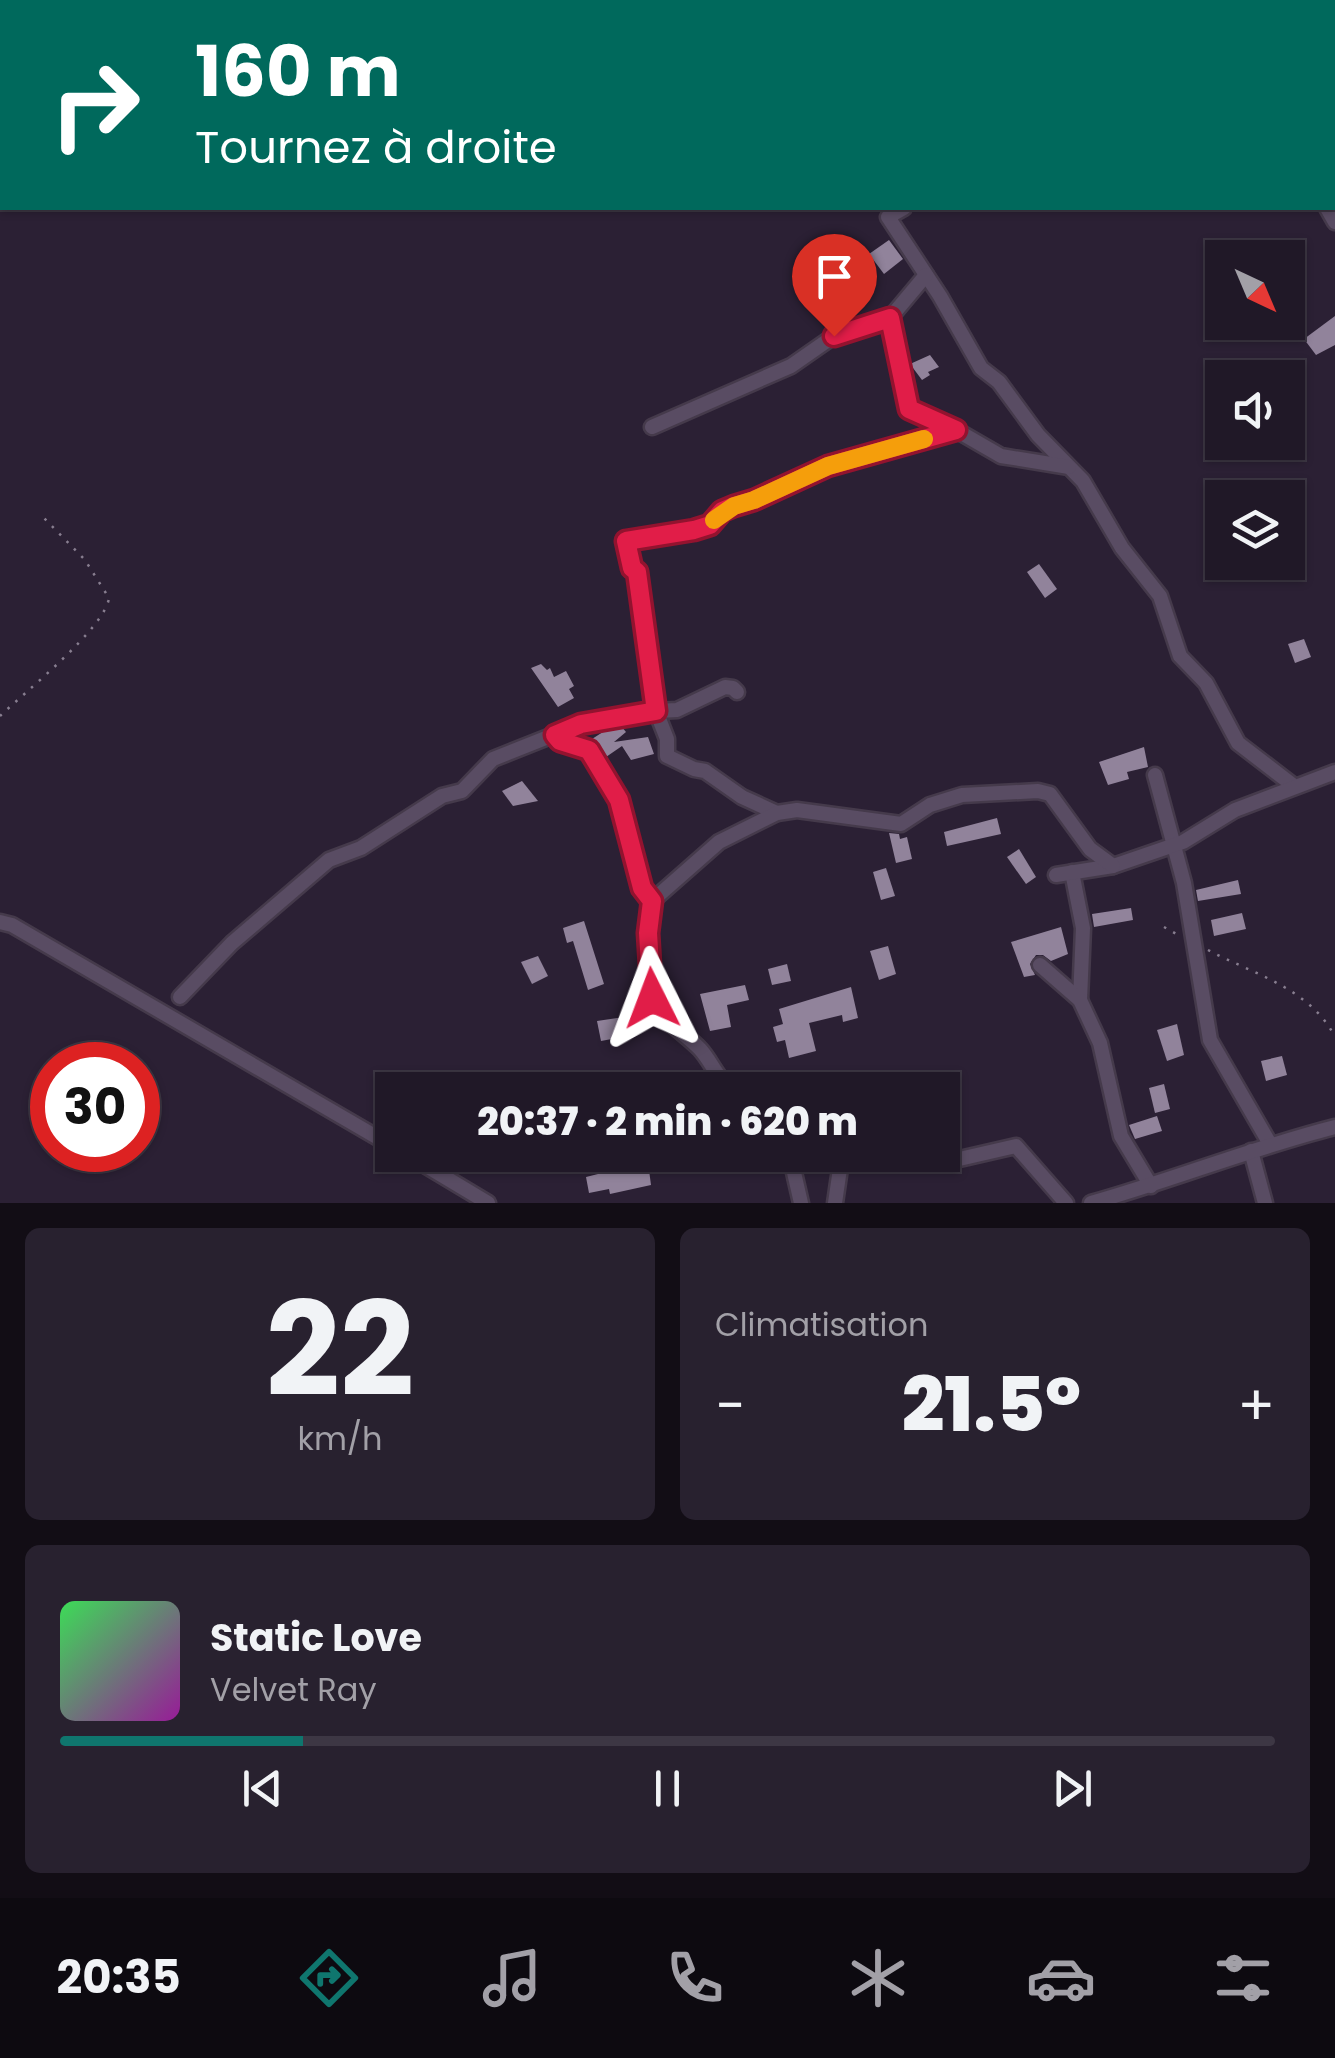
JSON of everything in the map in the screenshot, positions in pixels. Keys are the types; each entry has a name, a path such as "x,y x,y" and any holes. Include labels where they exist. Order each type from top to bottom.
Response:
{"street":[{"path":"900,210 888,217 981,368 999,382 1038,435 1083,481 1122,548 1160,596 1180,656 1206,683 1238,743 1294,786"},
{"path":"652,426 791,366 834,336 890,318 926,275"},
{"path":"890,318 909,409 1001,456 1069,467"},
{"path":"776,813 742,797 705,771 671,760 656,711 640,587 626,541 710,525 722,511 828,466 956,430"},
{"path":"180,998 232,943 329,860 362,848 442,796 462,791 493,759 581,724 677,710 725,687 737,692"},
{"path":"555,735 560,741 589,750 611,786 619,800 642,888 652,901"},
{"path":"1080,1000 1083,928 1064,873 1114,866 1173,845 1234,810 1335,772"},
{"path":"1156,775 1184,884 1210,1040 1270,1144"},
{"path":"716,1072 652,998 648,933 652,901 718,842 776,813 797,810 901,824 930,805 962,795 1038,790 1050,794 1090,849 1114,866"},
{"path":"0,922 12,925 375,1136"},
{"path":"1040,965 1080,1000 1100,1043 1121,1136 1145,1193"},
{"path":"1092,1203 1145,1193 1270,1144 1335,1127"},
{"path":"960,1159 1016,1146 1066,1203"},
{"path":"1251,1151 1266,1203"},
{"path":"436,1172 488,1203"},
{"path":"794,1172 802,1203"},
{"path":"835,1203 840,1172"}],"path":[{"path":"0,716 95,626 108,606 109,598 86,560 42,516"},
{"path":"1164,927 1181,936"},
{"path":"1198,945 1250,973 1285,985 1326,1019 1335,1037"}],"building":[{"path":"889,240 903,259 884,274 869,254"},
{"path":"1335,316 1335,345 1316,355 1305,338"},
{"path":"930,355 939,367 922,380 910,364"},
{"path":"1039,564 1057,589 1045,598 1027,572"},
{"path":"1304,639 1311,657 1295,663 1288,644"},
{"path":"541,664 547,670 550,668 554,677 566,671 574,686 569,689 574,698 558,707 531,668"},
{"path":"621,726 626,732 614,742 648,737 654,754 631,760 622,746 606,757 592,739"},
{"path":"1144,747 1148,767 1127,772 1129,779 1108,785 1099,762"},
{"path":"522,781 538,801 513,806 502,791"},
{"path":"997,818 1001,834 947,846 944,832"},
{"path":"889,833 899,834 900,839 907,837 912,859 896,863"},
{"path":"1019,849 1036,877 1026,884 1007,857"},
{"path":"886,868 895,896 881,900 873,872"},
{"path":"1238,880 1241,894 1198,901 1196,890"},
{"path":"1131,908 1133,920 1094,927 1092,914"},
{"path":"1242,913 1246,929 1214,936 1211,920"},
{"path":"584,921 604,984 588,990 573,941 567,943 563,928"},
{"path":"1061,927 1068,954 1051,961 1036,955 1030,964 1035,975 1024,977 1011,942"},
{"path":"888,946 896,974 879,980 870,951"},
{"path":"538,956 548,976 532,984 521,962"},
{"path":"787,964 791,981 772,985 768,969"},
{"path":"745,985 749,1000 727,1005 731,1027 710,1031 700,994"},
{"path":"851,987 858,1018 843,1022 842,1015 809,1023 816,1051 789,1058 785,1040 777,1042 773,1027 783,1024 779,1009"},
{"path":"624,1017 628,1036 601,1041 597,1021"},
{"path":"1177,1024 1184,1055 1167,1061 1157,1030"},
{"path":"1282,1056 1287,1075 1266,1081 1261,1061"},
{"path":"1164,1084 1170,1109 1155,1113 1149,1088"},
{"path":"1157,1116 1162,1131 1135,1139 1129,1125"},
{"path":"649,1172 651,1185 610,1194 609,1189 589,1193 586,1177"}],"slow traffic":[{"path":"714,520 722,511 828,466 924,439"}],"route":[{"path":"652,998 648,933 652,901 642,888 619,800 589,750 560,741 555,735 581,724 656,711 637,572 632,568 626,541 710,525 722,511 828,466 956,430 909,409 890,318 834,336"}]}
